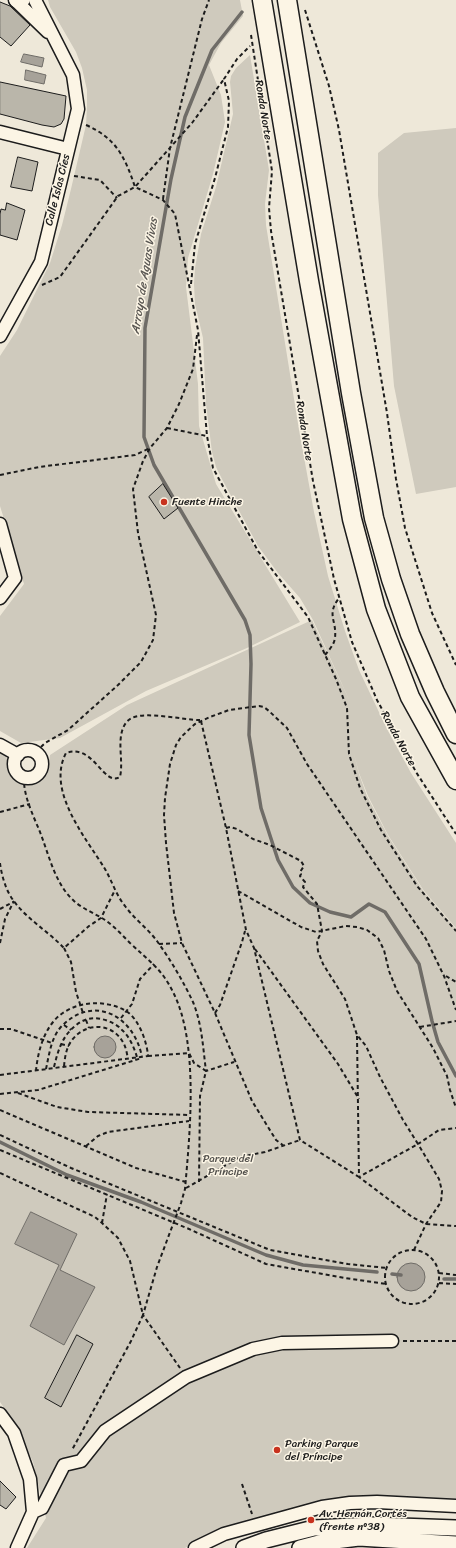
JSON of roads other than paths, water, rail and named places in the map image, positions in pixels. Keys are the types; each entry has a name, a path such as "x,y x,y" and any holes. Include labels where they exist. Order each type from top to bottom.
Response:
{"highway":[{"name":"Ronda Norte","path":"262,0 310,288 352,519 376,609 410,697 456,780"},
{"path":"287,0 351,393 374,518 391,579 410,634 435,692 456,734"}],"main road":[{"path":"16,0 22,0"},
{"path":"244,1548 266,1540 314,1528 372,1525 456,1528"},
{"path":"300,1548 319,1543 359,1538 456,1544"}],"street":[{"name":"Calle Islas Cíes","path":"16,0 54,38"},
{"name":"Calle Islas Cíes","path":"0,336 41,262 78,108 73,75 35,0"},
{"path":"0,132 68,149"},
{"path":"0,524 15,578 0,598"},
{"path":"0,745 18,755"},
{"path":"27,750 36,752 41,760 41,769 35,776 31,778 18,774 14,766 14,761 18,755 27,750"},
{"path":"32,1512 42,1508 64,1466 81,1461 105,1432 186,1377 253,1349 282,1343 392,1341"},
{"path":"0,1414 14,1433 30,1479 32,1512 17,1548"},
{"path":"195,1548 224,1534 329,1506 350,1503 377,1502 456,1506"}],"waterway":[{"name":"Arroyo de Aguas Vivas","path":"242,12 212,50 185,117 171,179 145,328 144,437 154,465 245,620 250,635 251,664 249,735 261,808 278,860 293,887 310,903 330,912 351,917 369,904 385,912 419,964 438,1042 456,1076"},
{"path":"0,1142 67,1175 141,1202 266,1255 303,1265 377,1272"},
{"path":"392,1274 401,1275"},
{"path":"444,1279 456,1279"}],"place":[{"name":"Fuente Hinche","path":"164,502"},
{"name":"Parking Parque del Príncipe","path":"277,1450"},
{"name":"Av. Hernán Cortés (frente nº38)","path":"311,1520"}],"park label":[{"name":"Parque del Príncipe","path":"228,1165"}]}
